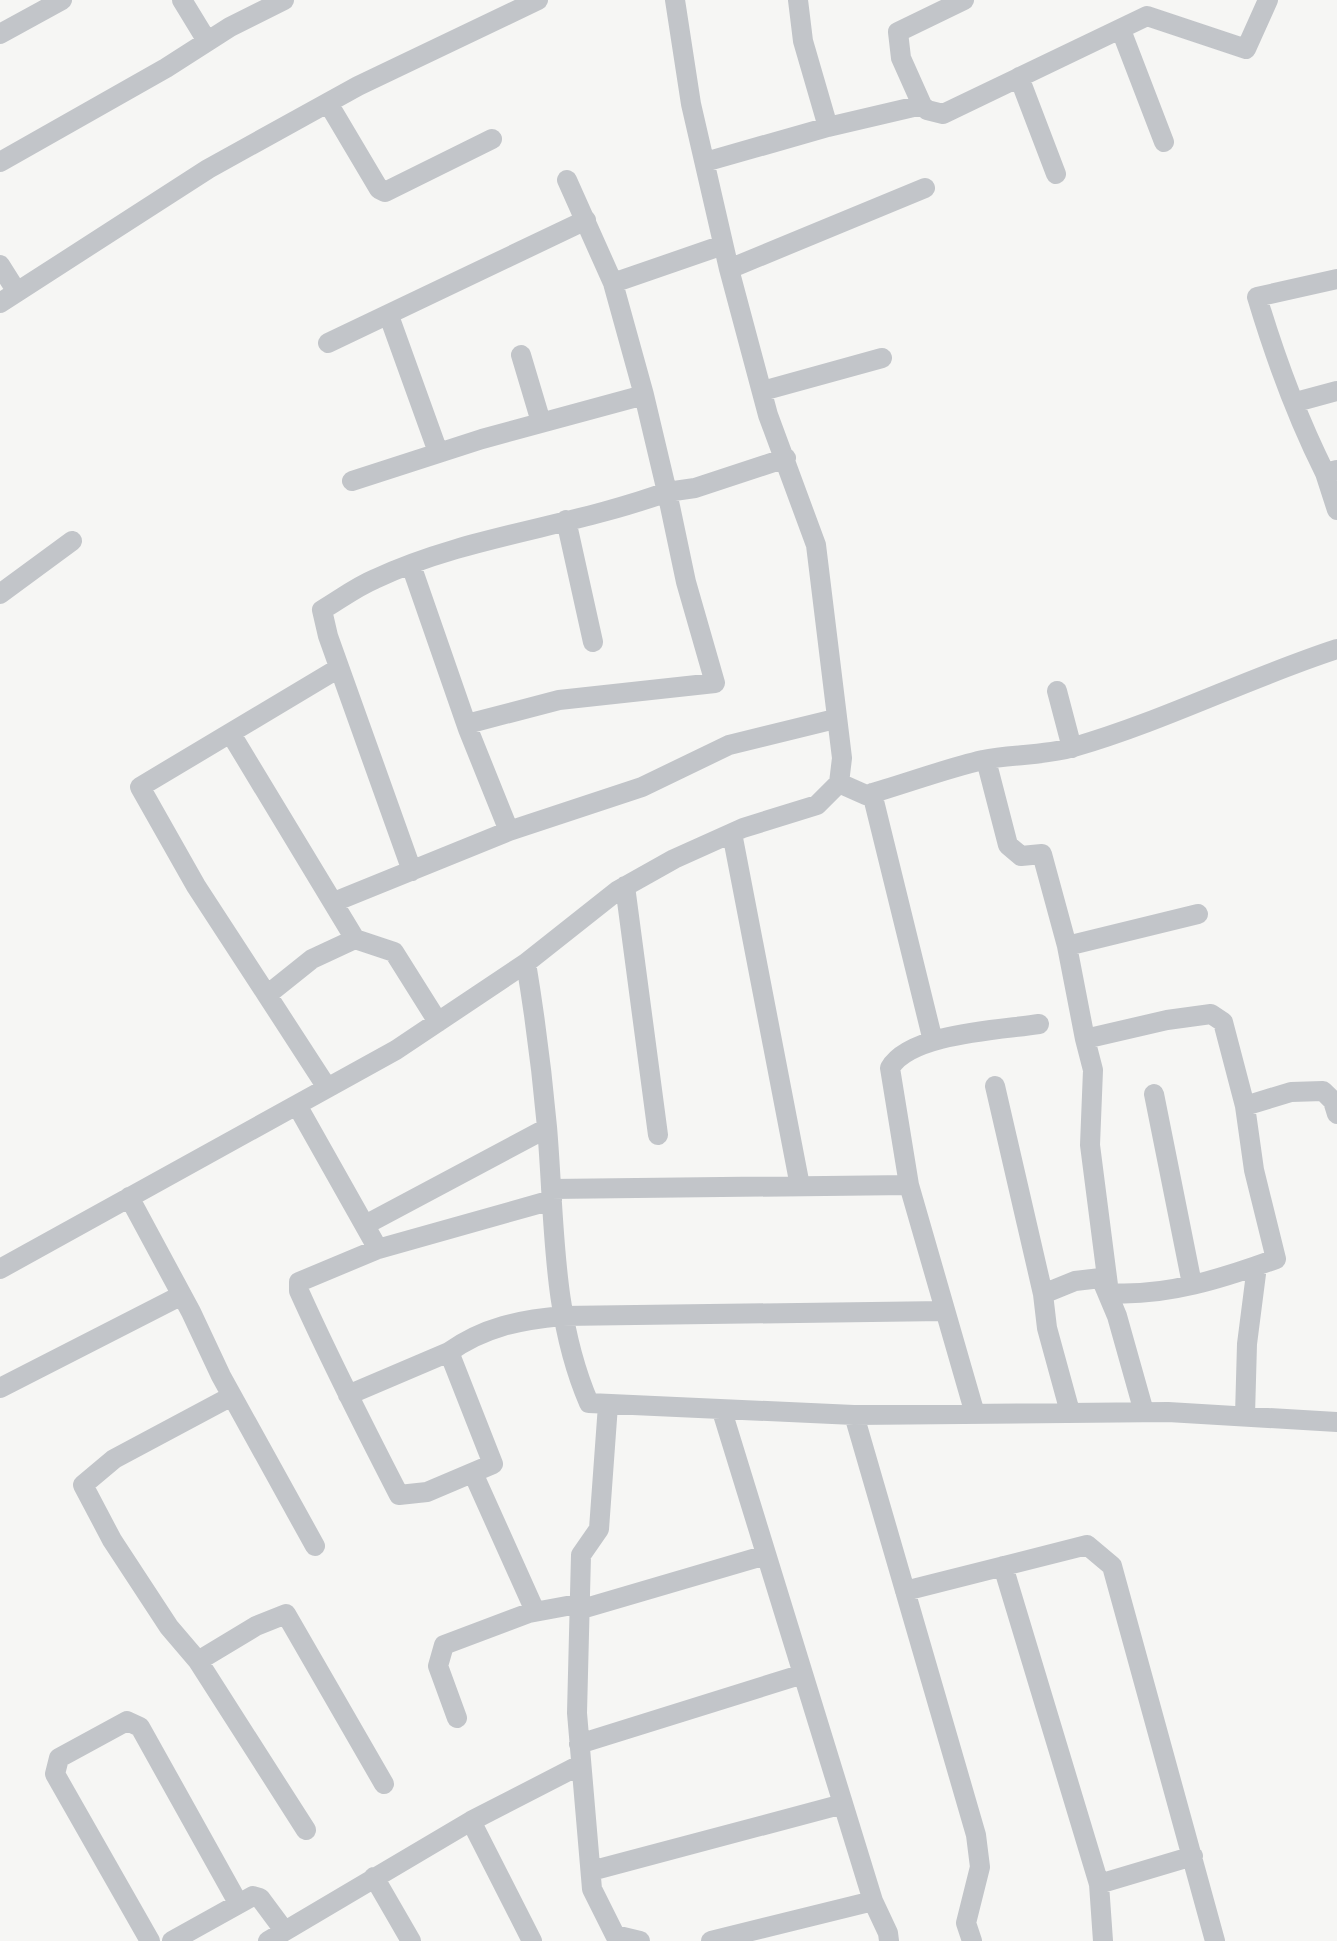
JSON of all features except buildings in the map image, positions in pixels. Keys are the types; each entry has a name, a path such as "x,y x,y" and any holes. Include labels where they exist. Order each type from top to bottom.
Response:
{"street":[{"path":"0,34 62,0"},
{"path":"182,0 207,41"},
{"path":"0,162 207,41 284,0"},
{"path":"0,265 8,298 208,169 328,103 538,0"},
{"path":"0,1269 298,1107 326,1086 396,1050 526,963 625,886 732,833 817,805 839,783 842,758 835,719 824,585 816,545 762,391 729,269 691,104 675,0"},
{"path":"798,0 803,41 828,127"},
{"path":"964,0 898,32 901,58 927,110 943,114 1147,16 1246,49 1268,0"},
{"path":"1121,30 1164,142"},
{"path":"1019,77 1056,174"},
{"path":"328,103 379,189 385,192 492,139"},
{"path":"705,162 828,127 922,105"},
{"path":"467,724 559,700 715,683 686,582 644,395 613,283 567,180"},
{"path":"729,269 925,188"},
{"path":"328,343 586,220"},
{"path":"613,283 723,245"},
{"path":"1337,279 1257,297 1272,347 1331,471 1337,510"},
{"path":"389,316 438,452"},
{"path":"521,355 541,422"},
{"path":"762,391 882,358"},
{"path":"1296,402 1337,391"},
{"path":"352,481 438,452 644,395"},
{"path":"412,871 339,668 322,610 374,579 411,565 566,520 627,507 667,492 695,488 786,458"},
{"path":"566,520 593,642"},
{"path":"0,594 72,541"},
{"path":"411,565 467,724 509,831"},
{"path":"839,783 866,795 986,760 1020,758 1072,748 1144,723 1284,666 1337,649"},
{"path":"326,1086 196,886 140,787 339,668"},
{"path":"1057,691 1072,748"},
{"path":"334,902 509,831 642,787 729,745 835,719"},
{"path":"231,734 355,939 394,952 438,1022"},
{"path":"986,760 1008,845 1021,856 1042,854 1067,946 1093,1070 1090,1145 1109,1293 1144,1412"},
{"path":"872,793 933,1041"},
{"path":"732,833 800,1186"},
{"path":"625,886 658,1135"},
{"path":"1067,946 1198,914"},
{"path":"267,995 312,959 355,939"},
{"path":"526,963 547,1128 562,1316 572,1364 589,1403 854,1415 1144,1412 1337,1422"},
{"path":"1085,1039 1167,1020 1211,1014 1223,1022 1245,1106 1254,1170 1276,1259 1192,1284 1131,1295 1109,1293"},
{"path":"975,1414 909,1185 890,1068 896,1059 913,1048 933,1041 1039,1024"},
{"path":"995,1086 1043,1294 1047,1328 1070,1412"},
{"path":"1245,1106 1291,1092 1323,1091 1333,1101 1337,1114"},
{"path":"1154,1094 1192,1284"},
{"path":"298,1107 378,1249"},
{"path":"365,1225 547,1128"},
{"path":"449,1352 493,1464 427,1492 399,1495 299,1291 299,1282 378,1249 551,1194 909,1185"},
{"path":"129,1197 232,1396 315,1546"},
{"path":"1245,1415 1247,1344 1257,1266"},
{"path":"1043,1294 1075,1281 1101,1278 1109,1293"},
{"path":"0,1388 182,1295"},
{"path":"348,1395 449,1352 467,1339 520,1320 562,1316 944,1311"},
{"path":"232,1396 114,1459 83,1485 112,1540 169,1627 198,1661 306,1830"},
{"path":"608,1405 599,1529 581,1555 580,1765 592,1889 610,1938 640,1941"},
{"path":"722,1411 873,1901 889,1941"},
{"path":"854,1415 976,1835 980,1867 966,1923 972,1941"},
{"path":"473,1473 535,1611"},
{"path":"905,1591 1087,1545 1112,1566 1215,1941"},
{"path":"457,1718 438,1666 444,1645 535,1611 582,1606 766,1555"},
{"path":"1003,1566 1099,1884 1103,1941"},
{"path":"198,1661 256,1626 286,1614 384,1784"},
{"path":"579,1744 803,1674"},
{"path":"150,1941 55,1774 59,1758 127,1721 140,1727 237,1901"},
{"path":"172,1941 237,1901 253,1896 260,1898 276,1935 471,1821 580,1765"},
{"path":"591,1871 843,1804"},
{"path":"471,1821 532,1941"},
{"path":"1099,1884 1193,1856"},
{"path":"374,1877 411,1941"},
{"path":"711,1941 873,1901"}]}
